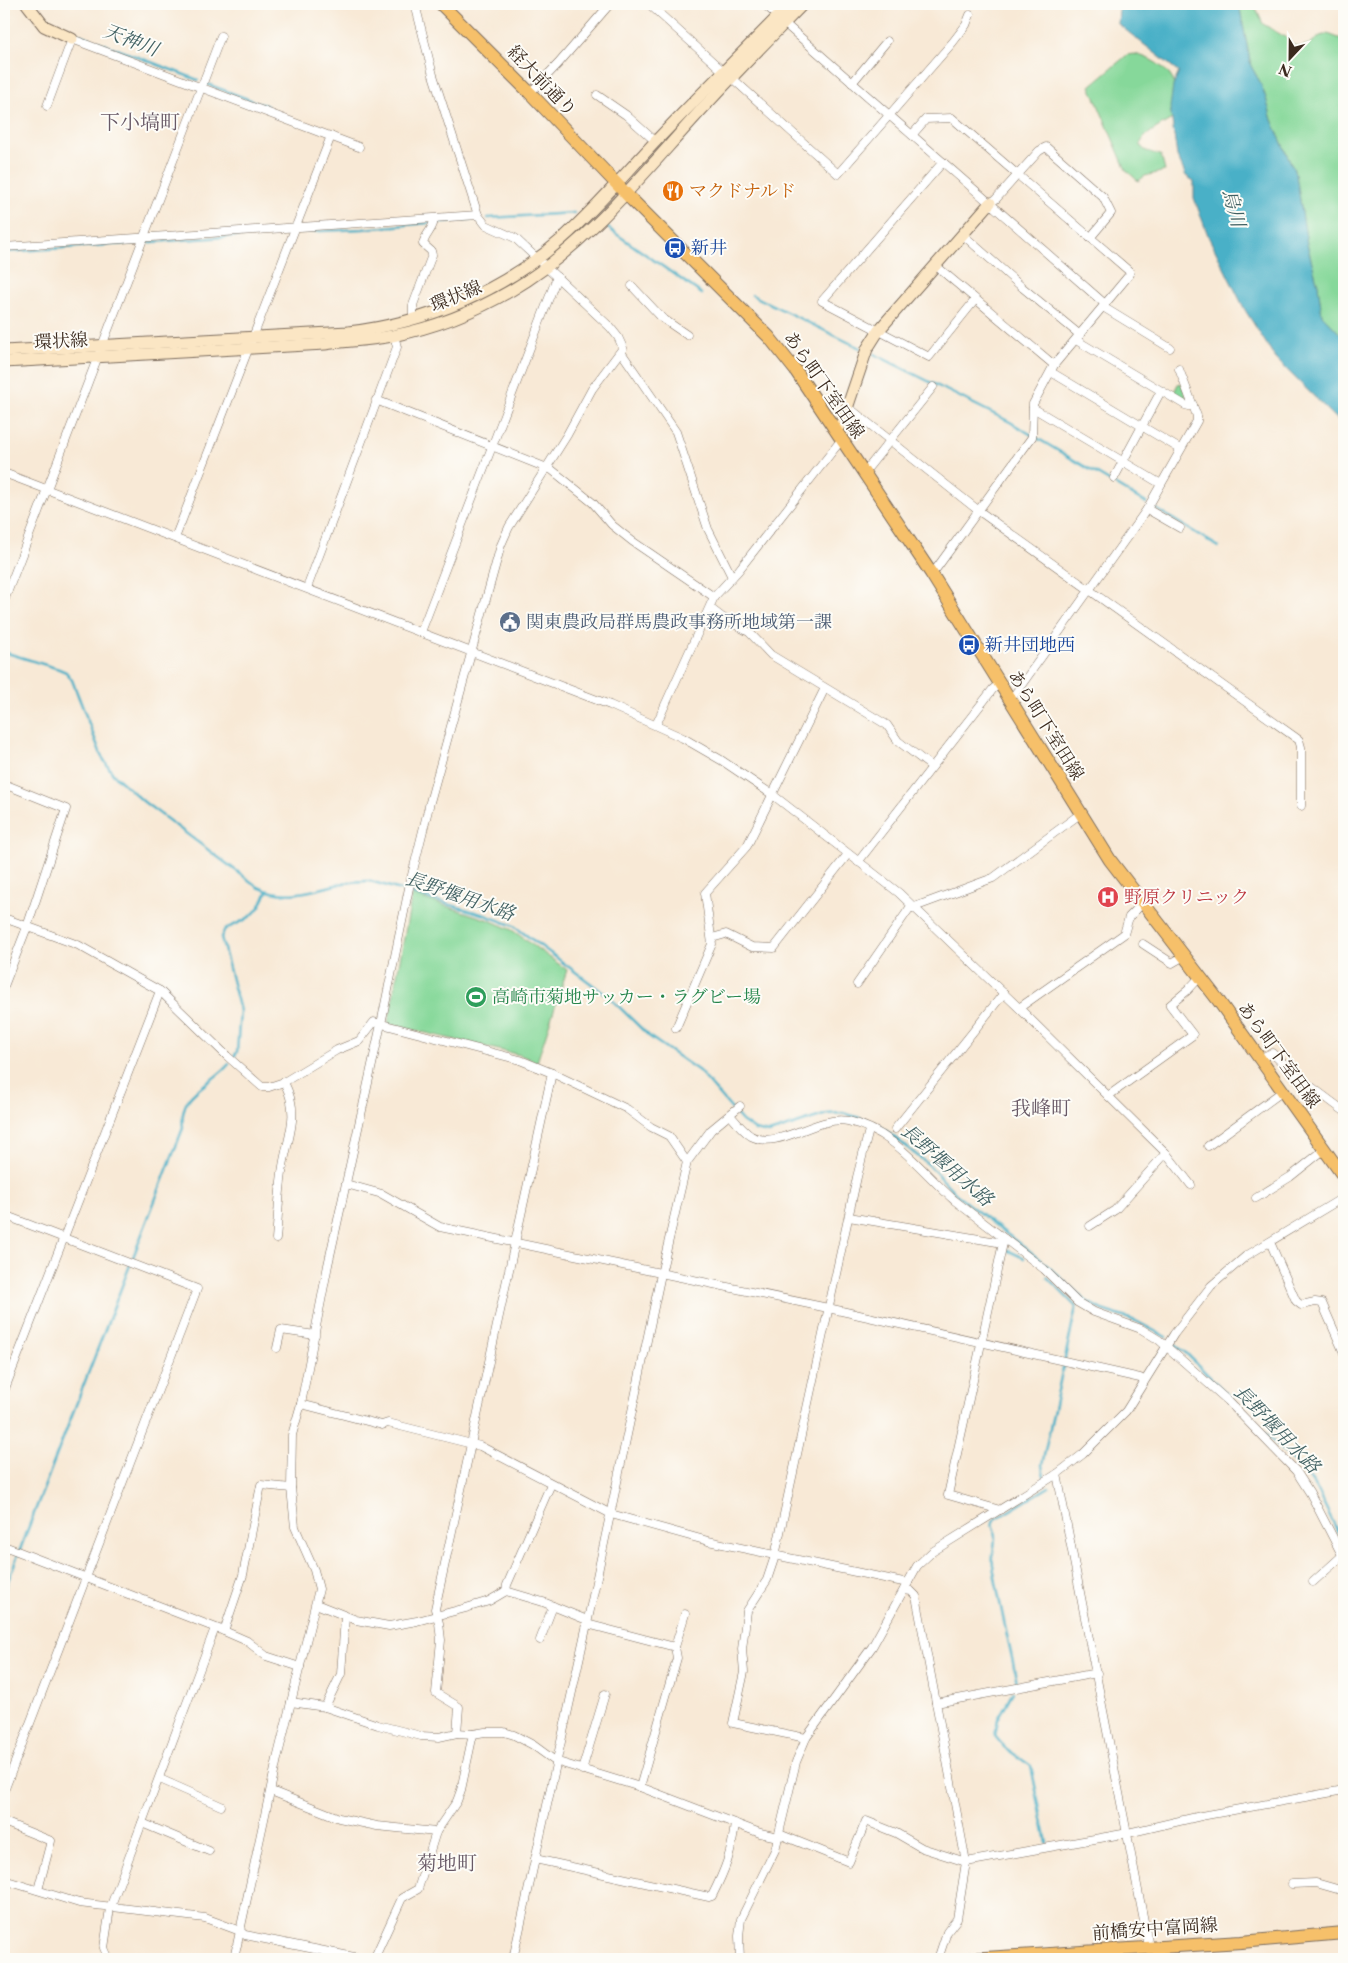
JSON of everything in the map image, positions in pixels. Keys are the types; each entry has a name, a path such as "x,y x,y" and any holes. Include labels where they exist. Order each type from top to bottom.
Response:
{"main road":[{"name":"経大前通り","path":"441,4 622,188"},
{"name":"あら町下室田線","path":"622,188 769,337 796,371 931,573 1110,860 1261,1058 1344,1177"},
{"name":"前橋安中富岡線","path":"969,1959 1344,1933"}],"street":[{"path":"27,4 44,26 359,147"},
{"path":"415,4 433,75 478,215 486,225 515,238 610,326 621,343 621,352 676,432 708,529 732,577"},
{"path":"530,93 610,4"},
{"path":"649,4 838,174 953,42 966,25 970,15"},
{"path":"764,4 990,202 1104,305 1170,348"},
{"name":"環状線","path":"781,20 790,4"},
{"name":"環状線","path":"250,342 324,344 394,335 448,319 512,290 547,267 586,232 622,188 728,75 781,20 803,4"},
{"path":"4,601 221,36"},
{"path":"47,106 72,38"},
{"path":"852,83 887,41"},
{"name":"環状線","path":"4,362 99,351 250,342 348,332 413,320 447,308 506,280 562,238 622,188 655,141 728,75"},
{"path":"597,94 626,115 655,141"},
{"path":"912,135 926,119 952,118 1129,271 1130,274 1053,369 1033,404 1032,437 936,569 931,573"},
{"path":"175,538 331,136"},
{"path":"656,726 714,597 732,577 839,434 867,349 879,330 990,202 996,199 1039,151 1046,147 1103,196 1111,213 1090,238"},
{"path":"943,162 822,302 929,357 975,300"},
{"path":"4,247 478,215"},
{"path":"413,320 413,305 432,256 431,251 423,244 434,225 434,218"},
{"path":"962,234 1078,337 1161,391 1185,405 1194,405"},
{"path":"935,266 1053,369 1180,449"},
{"path":"421,632 557,277"},
{"path":"632,286 662,318 687,335"},
{"path":"307,588 396,347 394,335"},
{"name":"環状線","path":"4,351 99,351"},
{"path":"234,1959 291,1702 319,1589 314,1570 295,1527 291,1488 292,1435 301,1404 346,1184 430,802 505,535 567,435 592,390 621,352"},
{"path":"1009,698 1015,694 1147,509 1197,421 1198,416 1179,369"},
{"path":"864,472 933,387"},
{"path":"1114,478 1161,391"},
{"path":"376,400 547,467 593,503 612,524 632,541 714,597"},
{"path":"847,408 979,511 1298,740 1301,746 1301,806"},
{"path":"1033,408 1161,484"},
{"path":"4,473 610,705 683,738 721,760 772,795 914,907 1166,1153 1191,1186"},
{"path":"1147,509 1180,528"},
{"path":"710,608 723,618 748,632 771,655 887,725 898,741 932,767"},
{"path":"858,862 993,688 999,684"},
{"path":"676,1028 711,949 712,938 705,893 747,846 825,688"},
{"path":"4,784 66,809 27,926 4,986"},
{"path":"857,984 910,910 993,878 1080,814"},
{"path":"712,938 726,934 752,947 774,948 848,854"},
{"path":"1019,1008 1124,934 1129,917 1143,903"},
{"path":"4,918 78,945 160,992 262,1087 284,1082 336,1050 359,1041 374,1022 520,1060 552,1073 627,1109 651,1127 669,1136 687,1162"},
{"path":"1144,944 1172,963 1184,956"},
{"path":"1108,1096 1193,1035 1170,1005 1200,977"},
{"path":"4,1391 160,992"},
{"path":"895,1129 1004,993"},
{"path":"1261,1058 1272,1053 1290,1070 1344,1111"},
{"path":"457,1733 459,1707 436,1693 441,1640 435,1608 552,1073"},
{"path":"276,1239 282,1171 294,1114 291,1095 284,1082"},
{"path":"1208,1146 1283,1091"},
{"path":"513,1959 611,1514 661,1274 687,1162 711,1130 734,1111 746,1132 762,1140 780,1137 831,1121 846,1121 869,1130 903,1150 954,1200 1004,1241 1044,1269 1077,1302 1094,1312 1141,1329 1167,1346 1228,1401 1289,1462 1310,1493 1343,1554 1314,1582"},
{"path":"806,1738 733,1723 744,1672 742,1649 747,1611 767,1580 775,1556 828,1308 869,1130"},
{"path":"1256,1198 1290,1176 1325,1149"},
{"path":"1090,1226 1115,1210 1166,1153"},
{"path":"346,1184 382,1194 440,1227 828,1308 1144,1380"},
{"path":"740,1959 739,1936 741,1919 775,1850 796,1762 806,1738 872,1647 917,1566 932,1552 1057,1474 1083,1454 1126,1411 1167,1346 1211,1286 1236,1263 1344,1197"},
{"path":"4,1214 197,1289 4,1790"},
{"path":"849,1217 1004,1241"},
{"path":"1000,1510 948,1495 1004,1241"},
{"path":"1270,1242 1296,1301 1302,1305 1315,1302 1322,1303 1344,1353"},
{"path":"277,1348 281,1330 315,1335"},
{"path":"301,1404 382,1425 388,1423 480,1446 611,1514 699,1538 906,1586 916,1596 966,1862 957,1919 947,1932 938,1959"},
{"path":"1057,1474 1128,1833 1155,1947 1154,1959"},
{"path":"506,1591 507,1584 551,1484"},
{"path":"224,1631 243,1575 261,1485 291,1488"},
{"path":"4,1546 224,1631 247,1641 266,1656 300,1667"},
{"path":"316,1604 345,1617 389,1626 417,1621 489,1601 506,1591 553,1606 587,1622 675,1647"},
{"path":"540,1640 553,1606"},
{"path":"640,1787 677,1658 675,1647 685,1614"},
{"path":"324,1707 341,1674 345,1617"},
{"path":"109,1959 104,1948 110,1908 160,1779 215,1628"},
{"path":"936,1703 1097,1673"},
{"path":"582,1770 605,1694"},
{"path":"291,1702 324,1707 414,1735 439,1737 457,1733 504,1732 534,1745 556,1762 640,1787 760,1833 779,1835 849,1862 866,1821 896,1833 922,1848 966,1862 1128,1833 1201,1816 1344,1790"},
{"path":"374,1959 402,1898 418,1889 436,1832 457,1801 473,1734"},
{"path":"160,1779 221,1806"},
{"path":"271,1791 339,1818 377,1826 436,1832"},
{"path":"4,1822 51,1841 38,1890"},
{"path":"142,1823 208,1851"},
{"path":"535,1859 710,1897 727,1866 735,1824"},
{"path":"4,1880 79,1903 205,1918 240,1931 245,1935 364,1959"},
{"path":"1292,1884 1316,1883 1344,1891"}],"green space":[{"path":"1239,4 1254,4 1263,24 1285,37 1293,45 1300,47 1310,44 1320,36 1328,34 1344,40 1344,338 1322,315 1318,285 1307,244 1296,175 1272,120 1260,82 1251,66"},
{"path":"1134,54 1156,63 1170,75 1173,80 1176,113 1175,117 1151,132 1141,142 1142,147 1148,152 1161,155 1165,171 1145,176 1138,181 1126,170 1090,86 1127,55"},
{"path":"1181,383 1187,398 1185,401 1174,395 1178,384"},
{"name":"高崎市菊地サッカー・ラグビー場","path":"412,895 489,920 512,930 567,970 537,1062 520,1055 388,1024"}],"water":[{"name":"烏川","path":"1112,4 1239,4 1251,66 1260,82 1272,120 1296,175 1307,244 1318,285 1322,315 1344,338 1344,426 1276,359 1245,310 1209,238 1194,198 1194,181 1186,176 1177,156 1170,107 1173,86 1179,72 1118,24 1119,9"}],"waterway":[{"name":"天神川","path":"37,8 49,23 198,80"},
{"name":"天神川","path":"207,84 267,106"},
{"path":"488,218 574,213"},
{"path":"300,232 363,229 471,219"},
{"path":"605,226 702,294"},
{"path":"4,252 286,233"},
{"path":"752,295 860,348"},
{"path":"874,354 1010,422 1146,503"},
{"path":"1153,507 1219,547"},
{"name":"長野堰用水路","path":"4,652 66,672 72,680 102,757 113,774 144,802 258,887 287,894 355,881 370,881 485,915 514,926 609,997 650,1037 699,1071 742,1121 755,1130 769,1133 827,1114 843,1113 881,1127 928,1164 959,1197 1043,1262 1086,1301 1102,1310 1136,1321 1166,1337"},
{"path":"233,1058 237,1052 240,1011 221,937 225,929 251,916 260,906 267,891"},
{"path":"4,1591 183,1128 185,1105 197,1090 229,1064"},
{"path":"1007,1250 1024,1258"},
{"path":"1044,1478 1042,1465 1076,1307 1047,1277"},
{"name":"長野堰用水路","path":"1175,1345 1186,1353 1307,1475 1315,1486 1344,1544"},
{"path":"1017,1683 993,1565 995,1535 992,1524 994,1520 1049,1487"},
{"path":"1013,1692 998,1719 995,1736 1004,1747 1031,1766 1047,1843"}],"place":[{"name":"マクドナルド","path":"673,191"},
{"name":"新井","path":"675,248"},
{"name":"関東農政局群馬農政事務所地域第一課","path":"510,622"},
{"name":"新井団地西","path":"969,645"},
{"name":"野原クリニック","path":"1108,897"},
{"name":"高崎市菊地サッカー・ラグビー場","path":"476,997"}],"district":[{"name":"下小塙町","path":"140,122"},
{"name":"我峰町","path":"1041,1108"},
{"name":"菊地町","path":"447,1863"}]}
